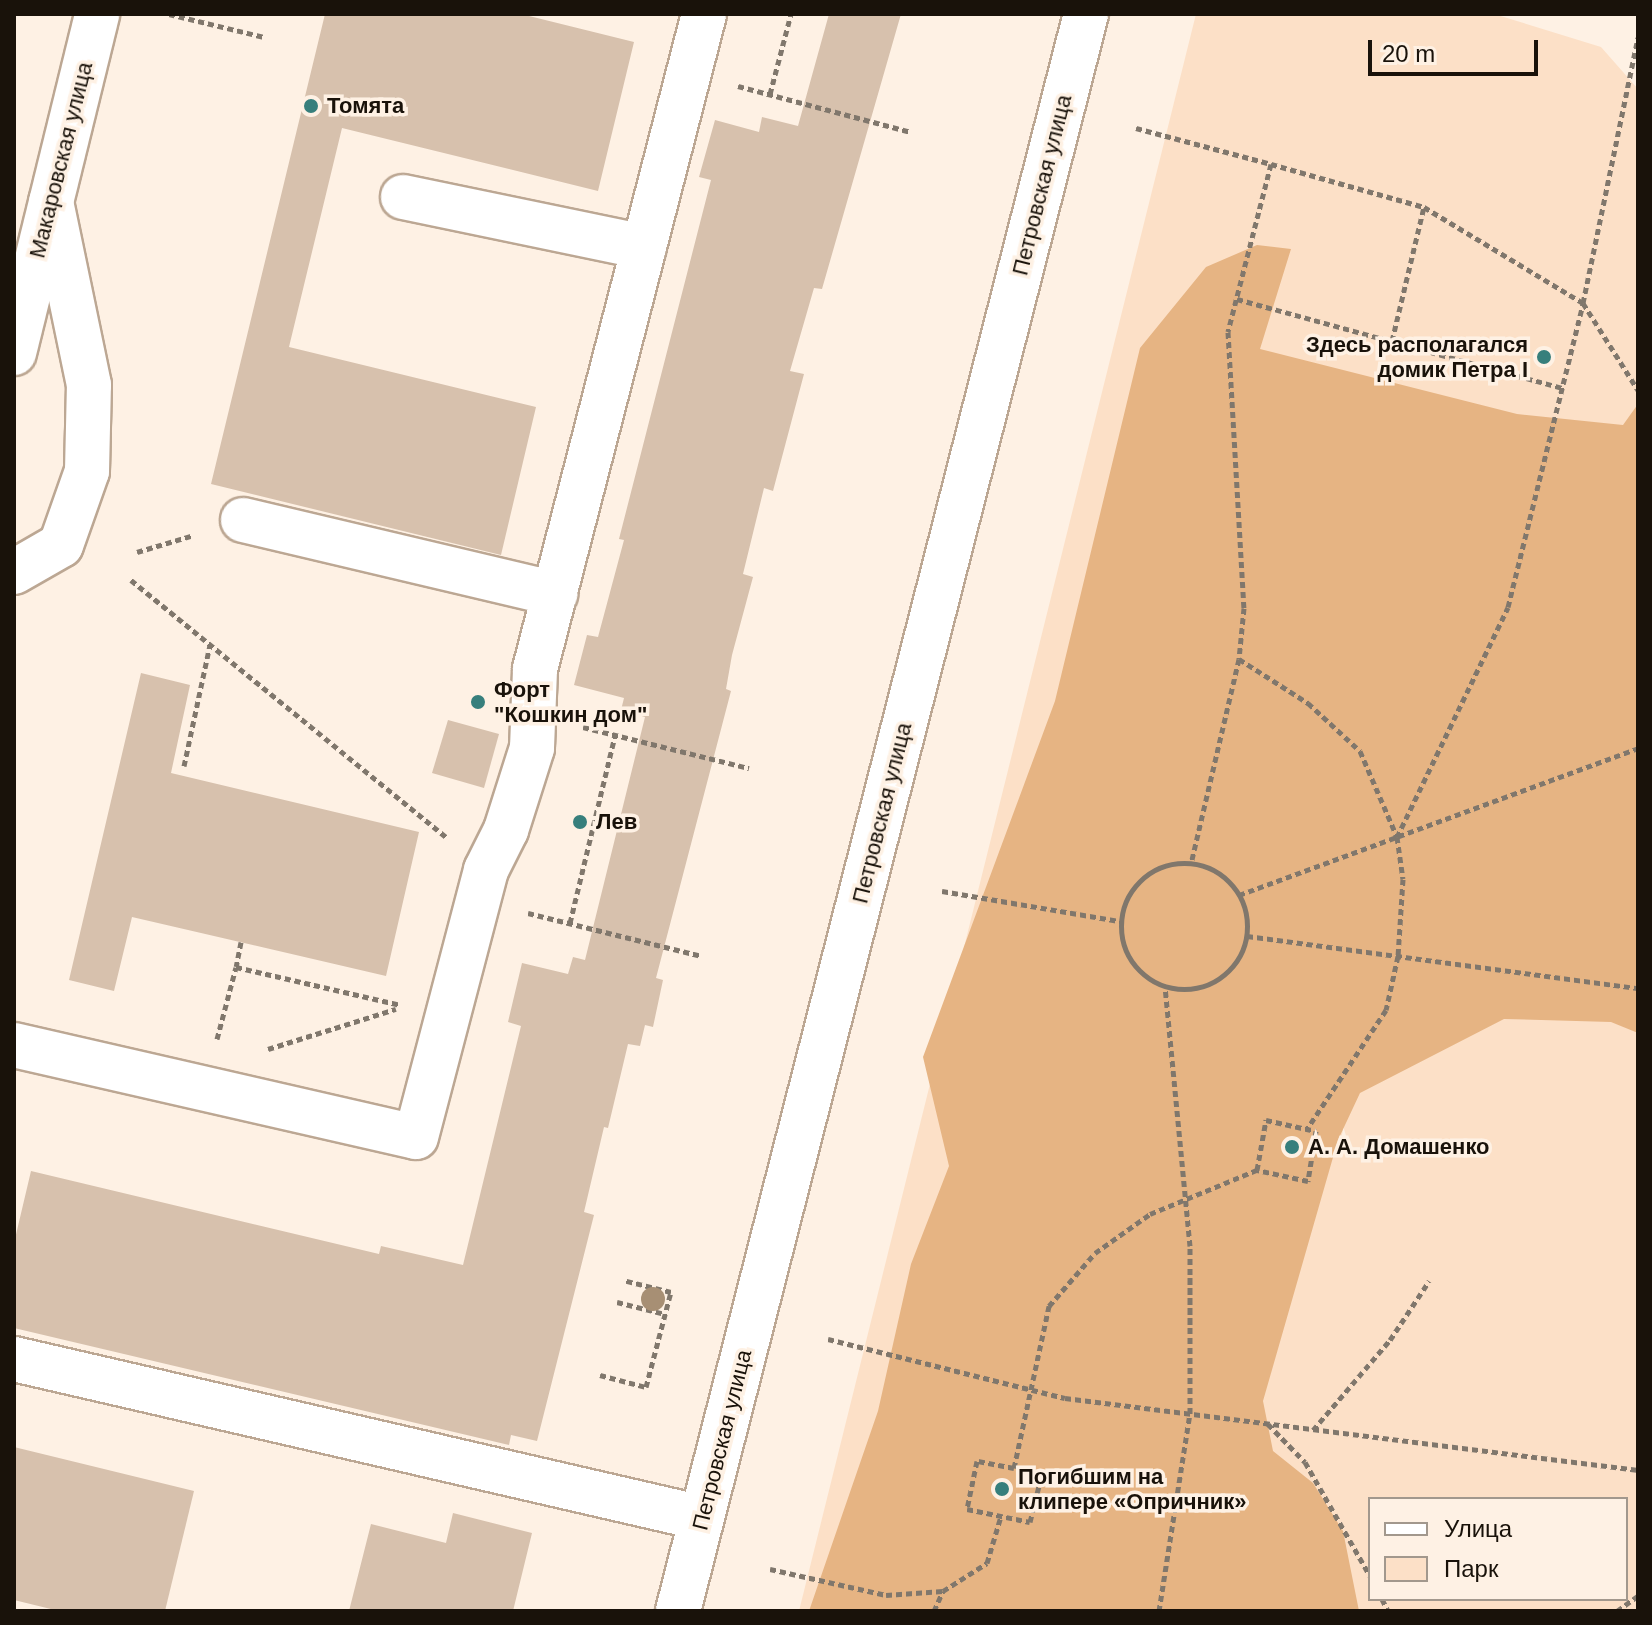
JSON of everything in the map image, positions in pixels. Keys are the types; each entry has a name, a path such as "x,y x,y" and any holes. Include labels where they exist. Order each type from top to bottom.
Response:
{"street":[{"name":"Макаровская улица","path":"14,353 97,14"},
{"path":"14,1045 416,1137 478,901 519,794 535,715 535,669 704,14"},
{"name":"Петровская улица","path":"678,1611 1086,14"},
{"path":"403,197 644,247"},
{"path":"14,572 61,545 87,471 89,385 51,202"},
{"path":"243,520 555,594"},
{"path":"14,1359 702,1518"}],"path":[{"path":"169,14 264,37"},
{"path":"770,94 791,14"},
{"path":"1397,837 1508,607 1583,303 1638,38"},
{"path":"689,73 911,132"},
{"path":"1136,128 1424,207 1583,303 1638,390"},
{"path":"1191,863 1239,659 1244,608 1228,332 1271,164"},
{"path":"1392,341 1424,207"},
{"path":"1237,299 1563,388"},
{"path":"137,552 173,541"},
{"path":"131,580 452,842"},
{"path":"184,766 210,645"},
{"path":"1239,659 1308,703 1360,751 1397,837 1403,879 1398,956 1386,1010 1307,1129"},
{"path":"535,715 749,768"},
{"path":"570,923 615,735"},
{"path":"1239,895 1638,748"},
{"path":"1191,863 1227,879 1239,895 1247,936 1239,957 1217,980 1186,990 1165,987 1145,977 1130,961 1120,921 1125,901 1152,871 1191,863"},
{"path":"942,891 1120,921"},
{"path":"478,901 702,956"},
{"path":"1247,936 1638,988"},
{"path":"225,1007 241,942"},
{"path":"236,967 405,1006 261,1052"},
{"path":"1159,1611 1190,1414 1185,1200 1165,987"},
{"path":"1014,1468 1049,1306 1095,1253 1150,1214 1257,1170 1308,1181 1316,1131 1266,1120 1257,1170"},
{"path":"600,1375 646,1387 671,1292 623,1280"},
{"path":"1313,1430 1390,1340 1429,1281"},
{"path":"617,1302 665,1314"},
{"path":"828,1339 1032,1390 1190,1414 1638,1470"},
{"path":"1267,1424 1305,1462 1368,1572"},
{"path":"977,1461 1014,1468 1042,1474 1030,1522 967,1509 977,1461"},
{"path":"770,1569 886,1595 943,1591 987,1563 1001,1516"},
{"path":"934,1611 943,1591"},
{"path":"1617,1611 1638,1596"}],"green space":[{"path":"1196,14 1494,14 1601,47 1638,89 1638,1611 799,1611"}],"shaded area":[{"path":"1257,245 1291,249 1260,349 1517,414 1623,425 1638,404 1638,1033 1611,1022 1504,1019 1360,1093 1338,1140 1263,1401 1273,1451 1313,1483 1343,1531 1359,1611 809,1611 878,1411 911,1264 949,1166 923,1057 1055,701 1140,348 1206,267"}],"building":[{"path":"325,14 521,14 634,42 598,191 342,128 289,347 536,407 501,555 211,484"},
{"path":"829,14 901,14 822,289 814,288 790,371 804,374 773,491 764,488 743,574 753,577 732,655 726,689 731,691 656,978 663,980 653,1027 645,1025 640,1046 628,1044 608,1128 604,1127 584,1212 594,1215 537,1441 511,1435 509,1445 14,1328 14,1243 31,1171 379,1254 381,1246 463,1265 521,1026 508,1022 522,963 568,974 573,957 585,960 645,717 621,710 624,698 574,685 587,635 598,637 624,540 619,539 711,180 699,177 715,120 759,132 762,117 798,126"},
{"path":"141,673 190,685 171,773 419,832 386,976 132,917 114,991 69,980"},
{"path":"448,720 499,734 484,788 432,773"},
{"path":"14,1447 194,1491 165,1611 59,1611 14,1600"},
{"path":"453,1513 532,1533 513,1611 349,1611 371,1524 446,1543"}],"place":[{"name":"Томята","path":"311,106"},
{"name":"Здесь располагался домик Петра I","path":"1544,357"},
{"name":"Форт \"Кошкин дом\"","path":"478,702"},
{"name":"Лев","path":"580,822"},
{"name":"А. А. Домашенко","path":"1292,1147"},
{"name":"Погибшим на клипере «Опричник»","path":"1002,1489"}]}
